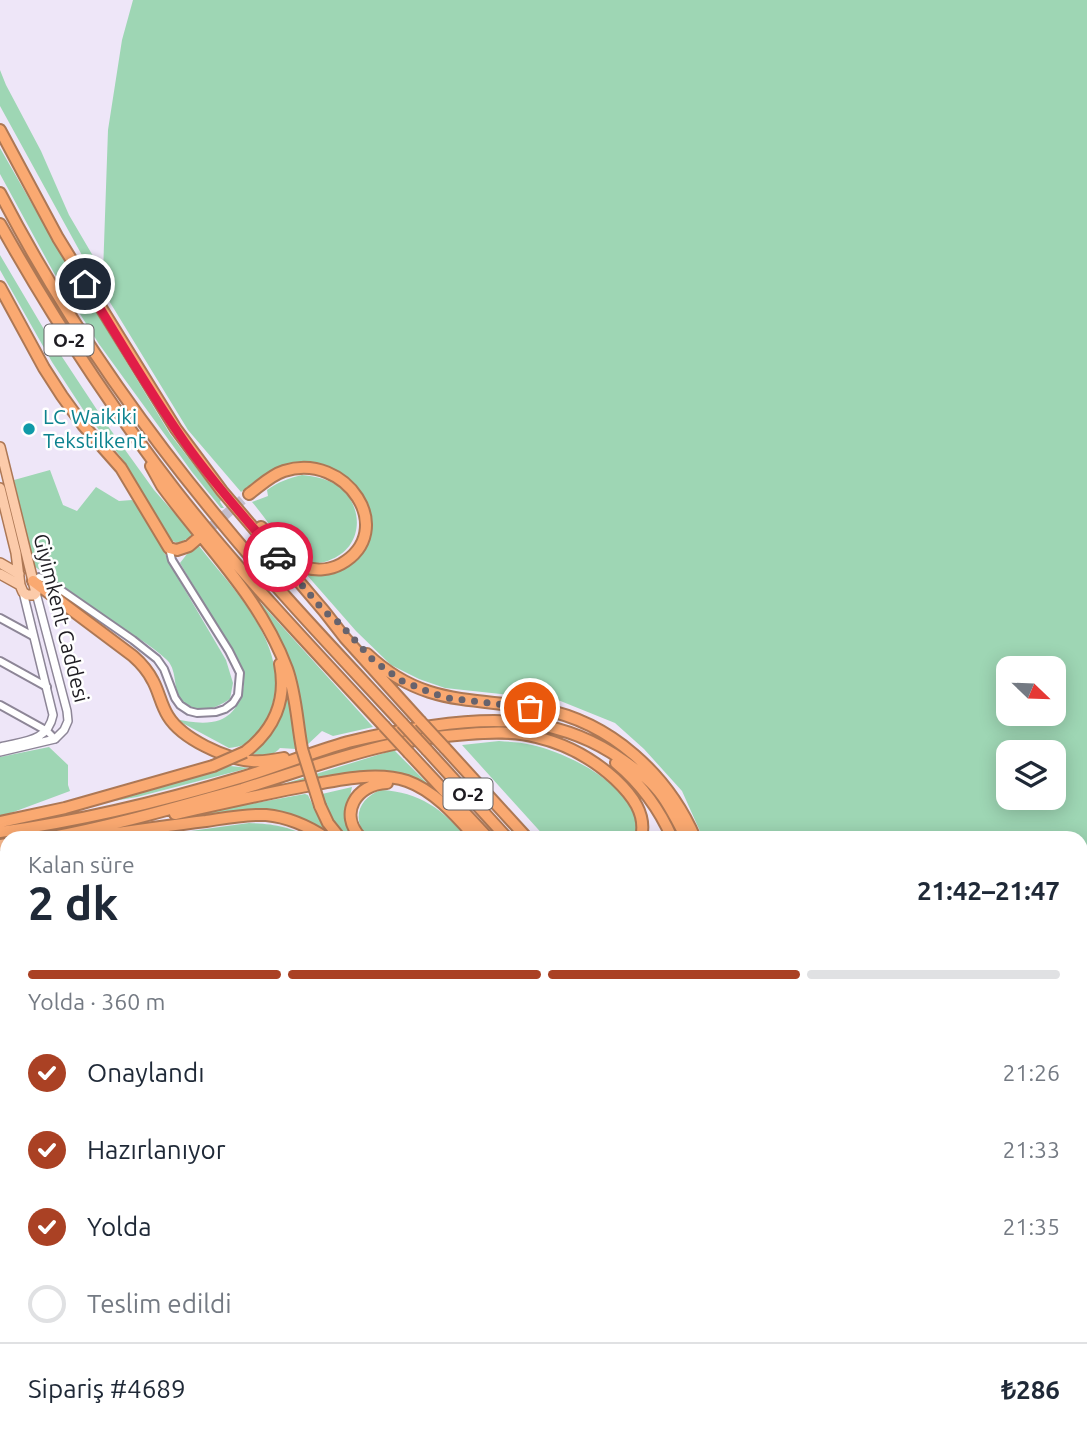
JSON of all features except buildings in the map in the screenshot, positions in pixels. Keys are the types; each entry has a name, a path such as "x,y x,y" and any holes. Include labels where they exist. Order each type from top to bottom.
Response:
{"highway":[{"path":"0,130 58,238 159,403 196,458 345,638 521,831"},
{"name":"O-2","path":"0,193 71,316 169,457 262,570 501,831"},
{"name":"O-2","path":"0,224 94,379 177,492 235,562 482,831"},
{"path":"0,287 62,396 83,425 121,468 169,548 177,551 196,540"},
{"path":"145,451 162,486 260,612 275,641 292,683 302,748 320,806 334,831"},
{"path":"241,513 261,527 291,559 301,566 315,569 339,565 359,546 363,537 366,526 360,500 345,482 326,471 302,467 286,470 249,494"},
{"path":"35,587 133,656 153,681 173,723 187,735 223,754 251,761 277,759 405,729 472,721 517,720 535,723 602,747 629,764 662,795 682,831"},
{"path":"324,611 338,622 374,661 392,675 415,687 448,698 545,710 578,720 617,741 661,781 679,806 692,831"},
{"path":"0,822 65,808 213,766 245,752 266,733 281,701 282,675 275,641"},
{"path":"124,822 392,744 453,735 500,733 535,736 555,742 596,763 619,783 635,802 642,821 642,831"},
{"path":"569,733 608,756 637,782 657,808 668,831"},
{"path":"6,831 137,806 241,777 321,750"},
{"path":"81,831 174,815 322,783 370,777 407,781 424,790 470,831"},
{"path":"356,831 352,824 352,808 359,793 367,787 386,783 424,790"},
{"path":"491,798 528,831"},
{"path":"131,831 257,815 288,820 316,831"}],"main road":[{"name":"Giyimkent Caddesi","path":"0,447 35,587"},
{"name":"Giyimkent Caddesi","path":"0,488 4,517 16,553 21,589"},
{"path":"0,563 35,587 34,595 27,596 0,573"}],"street":[{"path":"35,587 39,577 45,579 157,659 164,669 175,698 184,708 197,713 216,712 233,703 238,695 240,673 172,561 169,548"},
{"name":"Giyimkent Caddesi","path":"35,587 67,710 68,721 55,739"},
{"name":"Giyimkent Caddesi","path":"21,589 53,715 47,731"},
{"path":"0,618 33,636"},
{"path":"0,661 47,687"},
{"path":"0,705 47,731 55,739"},
{"path":"0,748 37,737 47,731"},
{"path":"0,748 55,739"}],"green space":[{"path":"133,0 1087,0 1087,831 700,831 682,791 644,749 615,723 558,700 445,688 391,665 356,631 306,574 338,571 352,562 366,545 372,527 369,509 360,492 345,477 328,467 308,462 287,464 275,469 241,492 188,430 89,268 0,106 0,70 41,151 69,215 103,273 108,130 122,40"},
{"path":"0,148 170,434 221,500 224,508 221,508 192,472 99,344 54,273 0,174"},
{"path":"0,255 45,331 105,422 154,490 190,531 192,534 189,538 178,543 172,541 124,461 84,411 52,362 0,270"},
{"path":"50,470 63,505 77,511 96,487 119,501 132,500 145,516 226,660 233,683 230,699 202,710 185,704 178,694 173,670 167,660 34,566 14,480"},
{"path":"302,475 333,483 351,500 355,511 357,522 351,544 343,552 323,562 309,562 299,557 284,543 252,502 268,496 267,490 275,485"},
{"path":"199,546 258,624 275,668 275,692 266,719 252,739 237,747 229,748 175,719 203,723 226,717 241,697 244,684 244,674 239,662 180,563"},
{"path":"259,601 373,727 333,736 322,731 306,746 293,674 279,638"},
{"path":"287,690 296,749 280,748 267,755 252,754 276,725"},
{"path":"499,741 524,743 565,756 602,777 617,790 629,805 636,821 635,831 540,831 462,745"},
{"path":"49,747 68,765 70,791 0,817 0,757"},
{"path":"394,750 429,785 405,775 380,771 280,787 280,785"},
{"path":"230,766 249,768 114,801"},
{"path":"352,787 345,817 348,831 341,831 331,818 322,794"},
{"path":"381,790 395,791 419,798 439,811 460,831 363,831 359,811 362,804"},
{"path":"305,794 308,795 325,831 297,817 191,818 222,809"},
{"path":"249,823 296,831 191,831"}],"tunnel":[{"path":"201,536 249,494"}],"way so far":[{"path":"278,557 324,611 338,622 374,661 402,681 448,698 530,708"}],"place":[{"name":"LC Waikiki Tekstilkent","path":"29,429"}],"route":[{"path":"85,284 186,444 278,557"}]}
